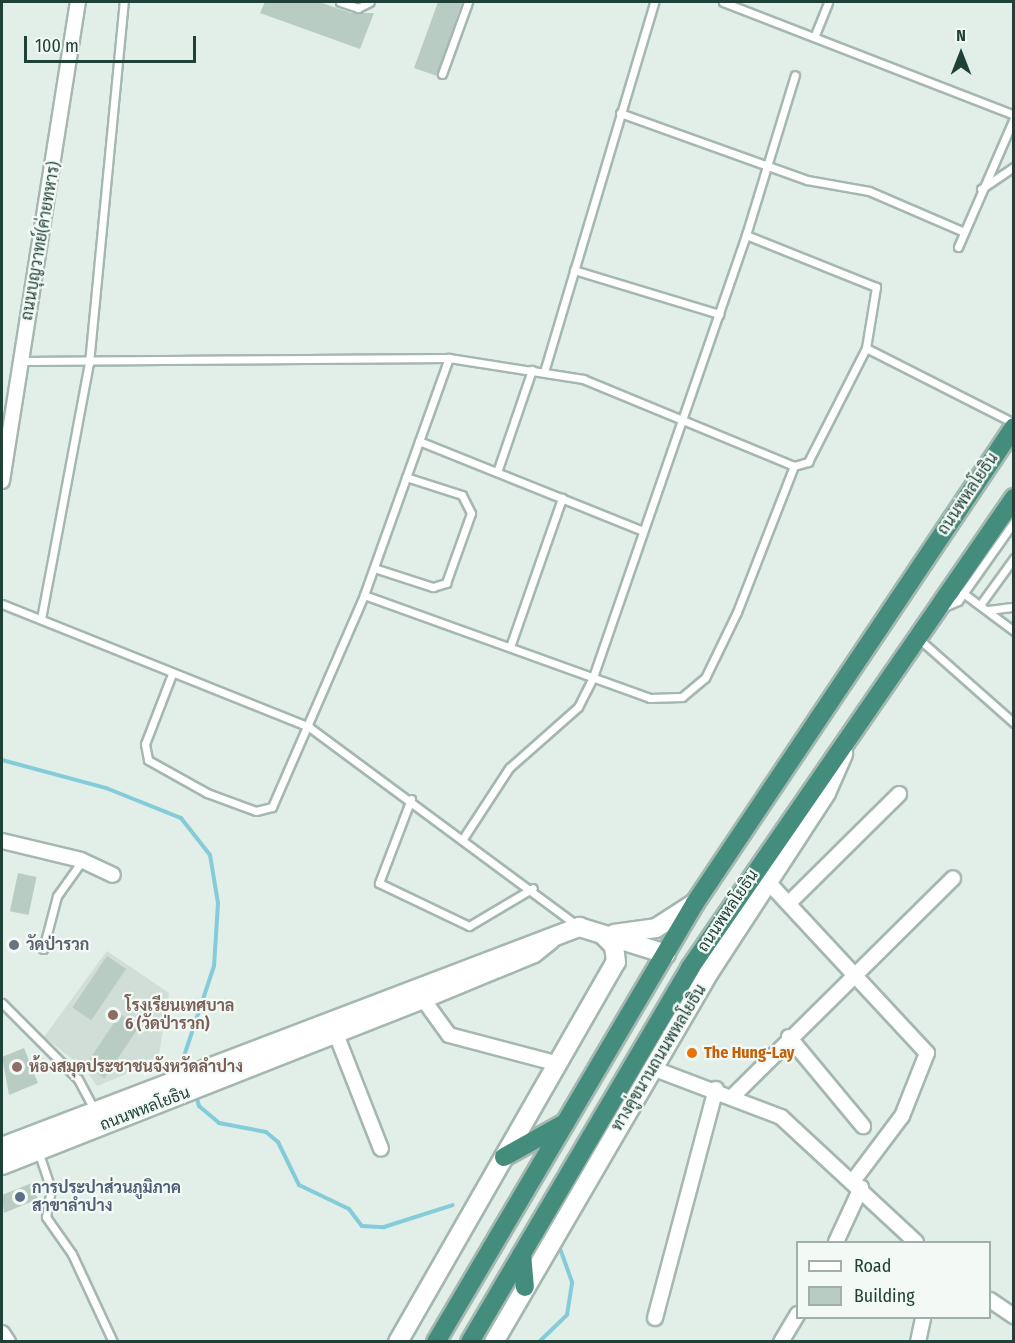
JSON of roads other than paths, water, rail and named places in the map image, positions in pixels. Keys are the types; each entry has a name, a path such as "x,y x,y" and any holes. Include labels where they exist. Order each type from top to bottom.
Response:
{"highway":[{"name":"ถนนพหลโยธิน","path":"436,1341 695,903 1014,425"},
{"name":"ถนนพหลโยธิน","path":"470,1341 690,968 861,714 1014,498"},
{"path":"666,954 690,968"},
{"path":"504,1157 567,1122"},
{"path":"522,1254 525,1287"}],"main road":[{"name":"ทางคู่ขนานถนนพหลโยธิน","path":"494,1341 652,1068 826,793 861,714"},
{"path":"603,935 647,931 695,903"},
{"path":"579,927 666,954"},
{"name":"ถนนพหลโยธิน","path":"2,1165 192,1081 528,942 553,938 579,927"},
{"path":"398,1341 616,962 614,946 603,935"},
{"name":"ถนนพหลโยธิน","path":"2,1147 95,1110 336,1034 534,954 553,938"}],"street":[{"name":"ถนนบุญวาทย์(ค่ายทหาร)","path":"2,481 19,361 78,2"},
{"path":"789,903 899,794"},
{"path":"2,841 82,861 113,875"},
{"path":"734,1095 789,1037 953,878"},
{"path":"769,883 927,1053 902,1116 857,1185 836,1241"},
{"path":"423,999 449,1035 559,1064"},
{"path":"336,1034 381,1149"},
{"path":"789,1037 863,1126"},
{"path":"652,1068 734,1095 781,1117 915,1241"},
{"path":"654,1318 716,1089"},
{"path":"991,1301 1014,1316"},
{"path":"781,1341 796,1317"},
{"path":"918,1341 922,1319"},
{"path":"2,1333 8,1341"}],"lane":[{"path":"41,619 89,363 124,2"},
{"path":"340,2 358,8 370,2"},
{"path":"442,74 468,2"},
{"path":"544,372 654,2"},
{"path":"723,2 737,4 1014,117 981,189 958,247"},
{"path":"814,35 828,2"},
{"path":"464,837 509,768 578,707 593,677 640,530 684,416 746,235 795,75"},
{"path":"620,112 766,167 869,191 964,232"},
{"path":"981,189 1014,167"},
{"path":"364,594 511,644 593,677 669,701 693,691 737,612 794,466 812,455 866,348 876,287 746,235"},
{"path":"574,270 719,314"},
{"path":"866,348 1014,425"},
{"path":"19,361 89,363 380,355 449,358 583,379 684,416 794,466"},
{"path":"172,674 145,753 170,776 207,793 256,811 272,807 309,727 364,594 449,358"},
{"path":"497,472 532,370"},
{"path":"419,441 640,530"},
{"path":"374,567 434,587 446,583 471,513 462,495 406,477"},
{"path":"511,644 562,498"},
{"path":"934,612 963,593 1014,522"},
{"path":"980,605 1014,558"},
{"path":"963,593 1014,632"},
{"path":"2,604 309,727 411,798 533,888 579,927"},
{"path":"988,610 1014,607"},
{"path":"916,636 1014,723"},
{"path":"411,798 379,883 469,926 533,888"},
{"path":"43,949 55,901 82,861"},
{"path":"2,1003 78,1079 95,1110"},
{"path":"38,1151 51,1189 46,1217 70,1250 113,1341"}],"waterway":[{"path":"2,760 106,788 181,818 210,855 218,903 214,966 184,1056 189,1070"},
{"path":"196,1095 199,1106 219,1123 266,1132 278,1142 299,1185 349,1209 362,1226 384,1227 453,1205"},
{"path":"539,1342 567,1315 572,1282 558,1243"}],"place":[{"name":"วัดป่ารวก","path":"14,945"},
{"name":"โรงเรียนเทศบาล 6 (วัดป่ารวก)","path":"113,1015"},
{"name":"The Hung-Lay","path":"692,1053"},
{"name":"ห้องสมุดประชาชนจังหวัดลำปาง","path":"17,1067"},
{"name":"การประปาส่วนภูมิภาค สาขาลำปาง","path":"20,1197"}]}
